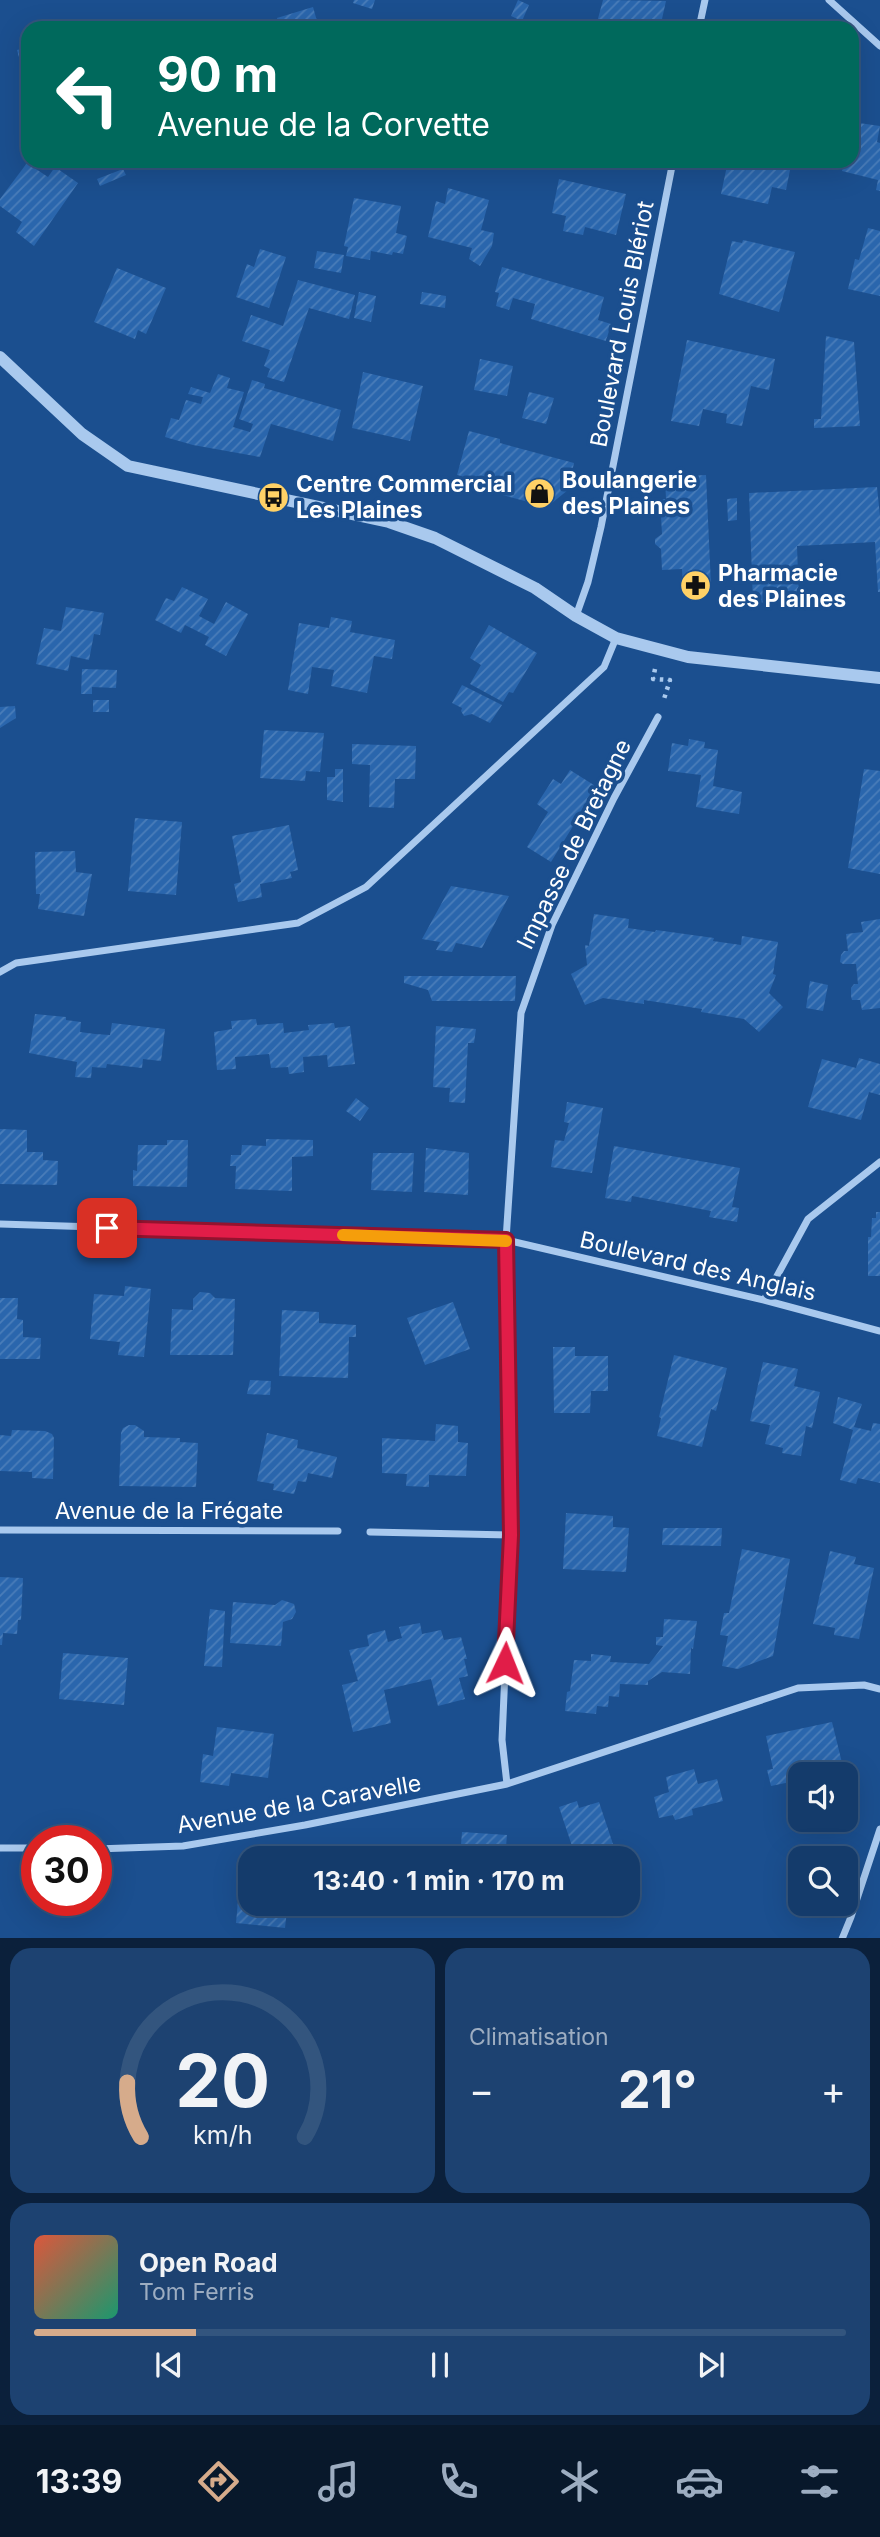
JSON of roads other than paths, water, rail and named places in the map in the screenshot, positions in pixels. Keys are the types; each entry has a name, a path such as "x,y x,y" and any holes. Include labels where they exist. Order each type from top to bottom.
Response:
{"street":[{"path":"700,21 705,0"},
{"path":"829,0 852,21"},
{"path":"859,27 880,46"},
{"name":"Boulevard Louis Blériot","path":"576,616 588,582 601,527 672,168"},
{"path":"0,357 82,434 128,466 389,522 435,538 535,588 576,616 616,638 658,651 688,657 880,678"},
{"path":"0,972 16,963 298,923 366,887 604,667 616,638"},
{"name":"Impasse de Bretagne","path":"507,1784 502,1740 511,1535 506,1240 521,1013 552,925 614,798 658,717"},
{"path":"764,1300 808,1219 880,1162"},
{"name":"Boulevard des Anglais","path":"0,1224 506,1240 764,1300 880,1331"},
{"name":"Avenue de la Frégate","path":"0,1530 338,1531"},
{"path":"370,1532 511,1535"},
{"name":"Avenue de la Caravelle","path":"112,1848 183,1846 305,1825 507,1784 798,1688 864,1685 880,1689"},
{"path":"842,1938 852,1917 880,1829"},
{"path":"0,1848 21,1848"}],"place":[{"name":"Boulangerie des Plaines","path":"539,493"},
{"name":"Centre Commercial Les Plaines","path":"273,497"},
{"name":"Pharmacie des Plaines","path":"695,586"}]}
